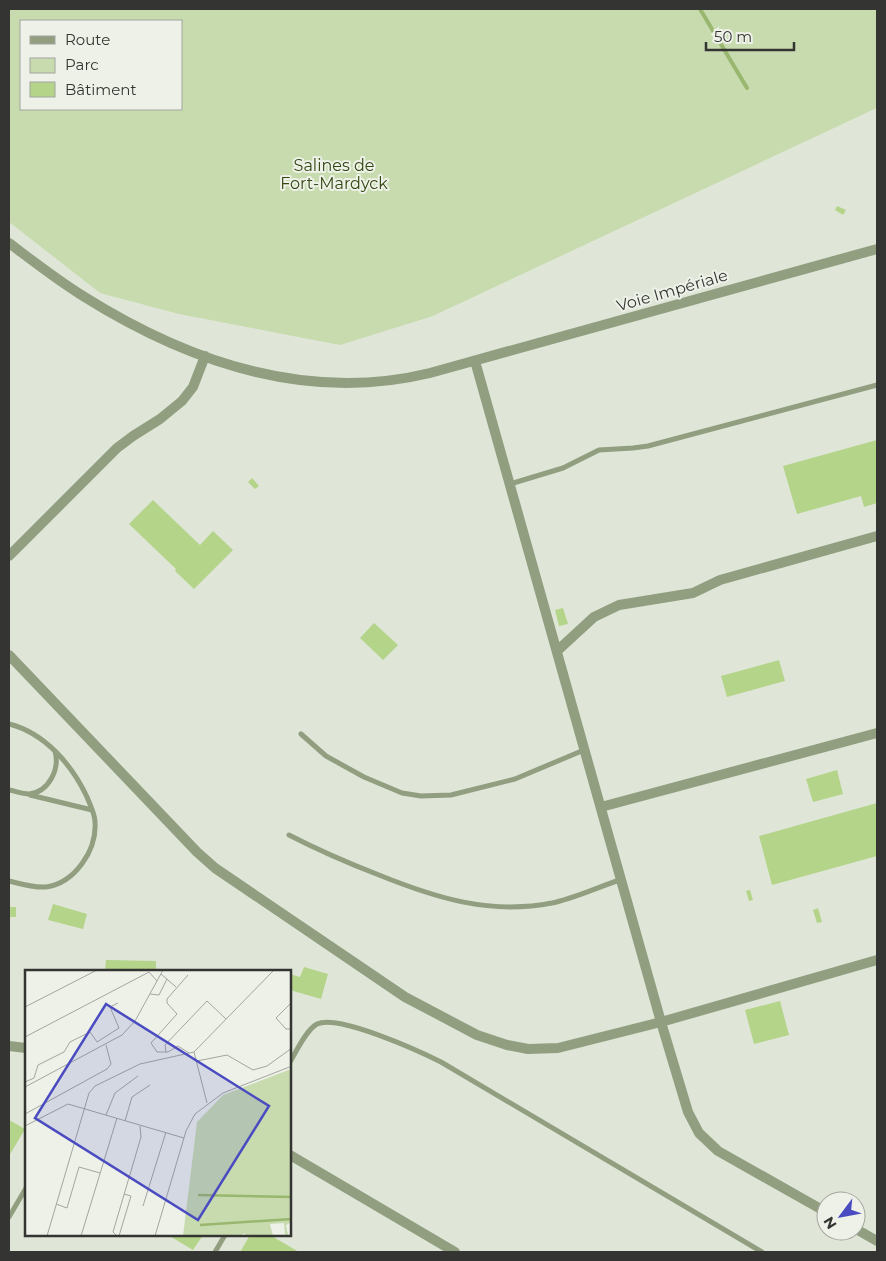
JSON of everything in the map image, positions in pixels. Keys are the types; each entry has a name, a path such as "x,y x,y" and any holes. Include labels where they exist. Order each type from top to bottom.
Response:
{"street":[{"name":"Voie Impériale","path":"9,243 62,282 104,309 158,337 236,367 274,376 344,384 371,384 403,380 877,249"},
{"path":"9,556 117,448 160,419 182,401 194,386 205,356"},
{"path":"475,361 661,1022 692,1123 703,1138 718,1151 816,1206"},
{"path":"557,651 594,617 618,605 693,593 726,578 877,536"},
{"path":"9,655 210,863 239,885 405,997 470,1032 500,1043 528,1049 558,1048 661,1022 877,960"},
{"path":"601,807 877,733"},
{"path":"9,1046 25,1048"},
{"path":"291,1156 455,1252"},
{"path":"866,1235 877,1241"}],"lane":[{"path":"510,484 564,468 599,450 648,446 877,385"},
{"path":"9,724 30,733 55,751 78,779 92,810 95,822 93,843 84,860 64,880 48,886 37,887 9,881"},
{"path":"300,734 326,756 364,777 402,793 427,797 451,795 515,779 585,750"},
{"path":"27,794 37,791 52,778 57,762 55,751"},
{"path":"9,790 92,810"},
{"path":"289,835 326,853 430,895 468,904 506,907 551,903 621,880"},
{"path":"291,1060 310,1030 320,1023 356,1028 399,1043 441,1062 762,1252"},
{"path":"9,1216 25,1190"},
{"path":"214,1252 224,1236"}],"shaded area":[{"path":"877,108 877,1252 9,1252 9,222 100,293 433,316"}],"green space":[{"name":"Salines de Fort-Mardyck","path":"9,9 877,9 877,108 433,316 340,345 179,314 100,293 9,222"}],"building":[{"path":"837,206 846,210 843,215 835,210"},
{"path":"877,440 877,503 864,507 861,496 797,514 783,466"},
{"path":"252,478 259,486 255,489 248,482"},
{"path":"153,500 200,545 213,531 233,550 194,589 129,524"},
{"path":"563,608 568,624 559,626 555,610"},
{"path":"374,623 398,645 383,660 360,638"},
{"path":"779,660 785,681 727,697 721,676"},
{"path":"837,770 843,794 813,802 806,779"},
{"path":"877,803 877,856 772,885 759,836"},
{"path":"750,890 753,900 749,901 746,891"},
{"path":"53,904 87,914 83,929 48,920"},
{"path":"9,907 16,907 16,917 9,917"},
{"path":"818,908 822,922 817,923 813,910"},
{"path":"106,960 156,961 156,970 105,970"},
{"path":"304,967 328,974 321,999 291,990 291,974 300,977"},
{"path":"780,1001 789,1035 754,1044 745,1010"},
{"path":"9,1120 25,1129 9,1156"},
{"path":"170,1236 202,1236 193,1250"},
{"path":"249,1236 272,1236 299,1252 240,1252"}],"waterway":[{"path":"700,9 747,88"}]}
